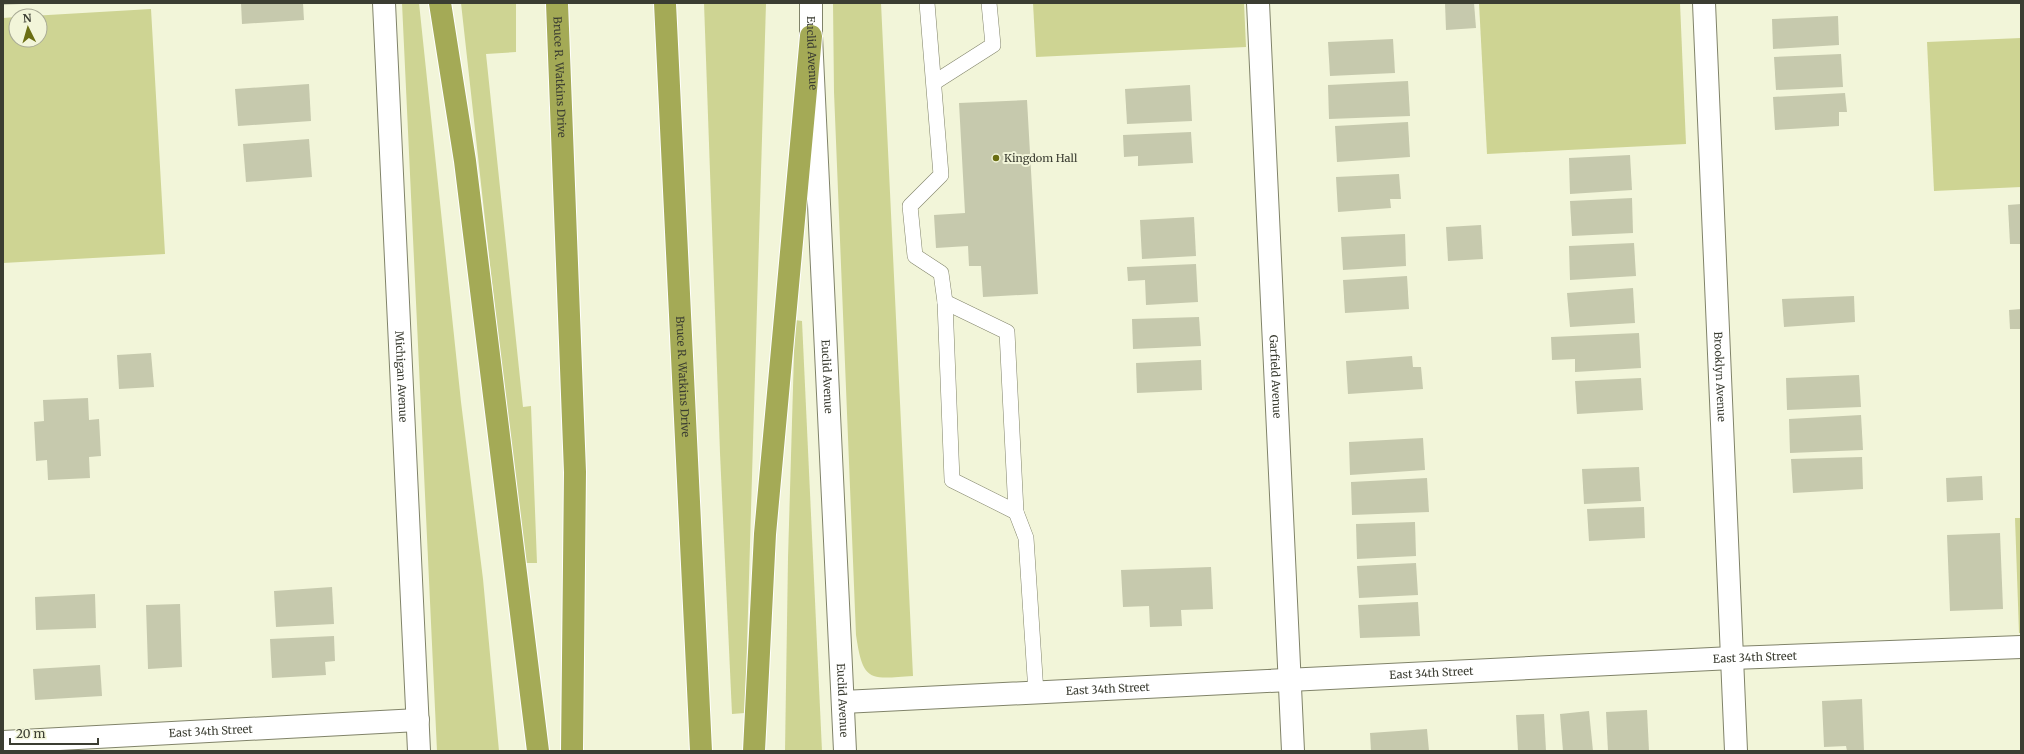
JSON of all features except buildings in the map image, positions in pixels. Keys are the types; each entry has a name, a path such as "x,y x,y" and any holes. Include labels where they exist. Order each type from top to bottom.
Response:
{"highway":[{"path":"440,3 466,161 538,751"},
{"name":"Bruce R. Watkins Drive","path":"557,3 576,472 572,751"},
{"name":"Bruce R. Watkins Drive","path":"665,3 700,751"},
{"path":"754,751 765,534 811,36"}],"street":[{"name":"Michigan Avenue","path":"384,3 419,751"},
{"name":"Euclid Avenue","path":"812,3 811,36 845,751"},
{"name":"Garfield Avenue","path":"1258,3 1293,751"},
{"name":"Brooklyn Avenue","path":"1704,3 1736,751"},
{"name":"East 34th Street","path":"843,702 1732,658 2021,647"},
{"name":"East 34th Street","path":"3,742 418,720"}],"lane":[{"path":"927,3 935,82 941,175 910,206 915,256 941,273 945,302 952,480 1016,512"},
{"path":"935,82 993,45 989,3"},
{"path":"945,302 1007,332 1016,512 1026,538 1036,693"}],"green space":[{"path":"402,3 419,3 461,402 483,579 499,751 437,751"},
{"path":"461,3 516,3 516,52 486,54 523,407 531,406 537,563 523,563"},
{"path":"704,3 766,3 745,713 732,714 720,453"},
{"path":"833,3 881,3 913,676 887,678 871,675 866,670 862,662 856,635 834,92"},
{"path":"1033,3 1244,3 1246,47 1036,57"},
{"path":"1479,3 1680,3 1686,144 1487,154"},
{"path":"151,9 165,254 3,263 3,18 8,18 8,48 48,48 48,15"},
{"path":"2021,38 2021,187 1934,191 1927,42"},
{"path":"795,320 802,321 822,751 785,751 788,558"},
{"path":"2015,518 2021,518 2021,633 2019,633"}],"place":[{"name":"Kingdom Hall","path":"996,158"}]}
